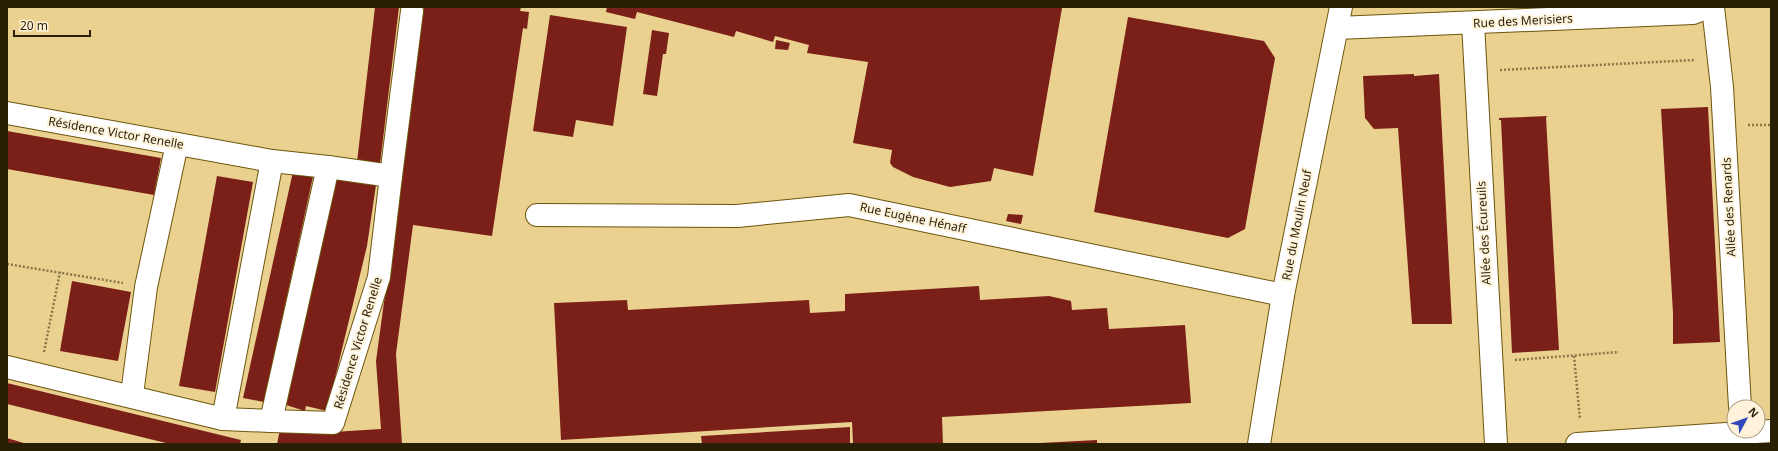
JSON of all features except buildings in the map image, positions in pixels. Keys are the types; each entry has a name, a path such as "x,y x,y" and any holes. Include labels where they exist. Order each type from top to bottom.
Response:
{"street":[{"name":"Rue du Moulin Neuf","path":"1259,444 1283,295 1341,7"},
{"name":"Rue des Merisiers","path":"1336,28 1693,13 1708,7"},
{"name":"Allée des Renards","path":"1713,7 1722,87 1740,399"},
{"name":"Résidence Victor Renelle","path":"7,367 223,419 333,423 380,277 412,10"},
{"name":"Allée des Écureuils","path":"1473,23 1496,444"},
{"name":"Résidence Victor Renelle","path":"7,113 272,161 391,176"},
{"path":"133,388 146,286 177,144"},
{"path":"223,419 272,161"},
{"path":"271,421 328,167"},
{"name":"Rue Eugène Hénaff","path":"538,215 736,216 849,205 1283,295"},
{"path":"1577,444 1626,442 1726,433"}],"path":[{"path":"1475,72 1719,59"},
{"path":"7,264 146,286"},
{"path":"39,375 60,272"},
{"path":"1491,362 1620,352"},
{"path":"1574,356 1582,444"}]}
